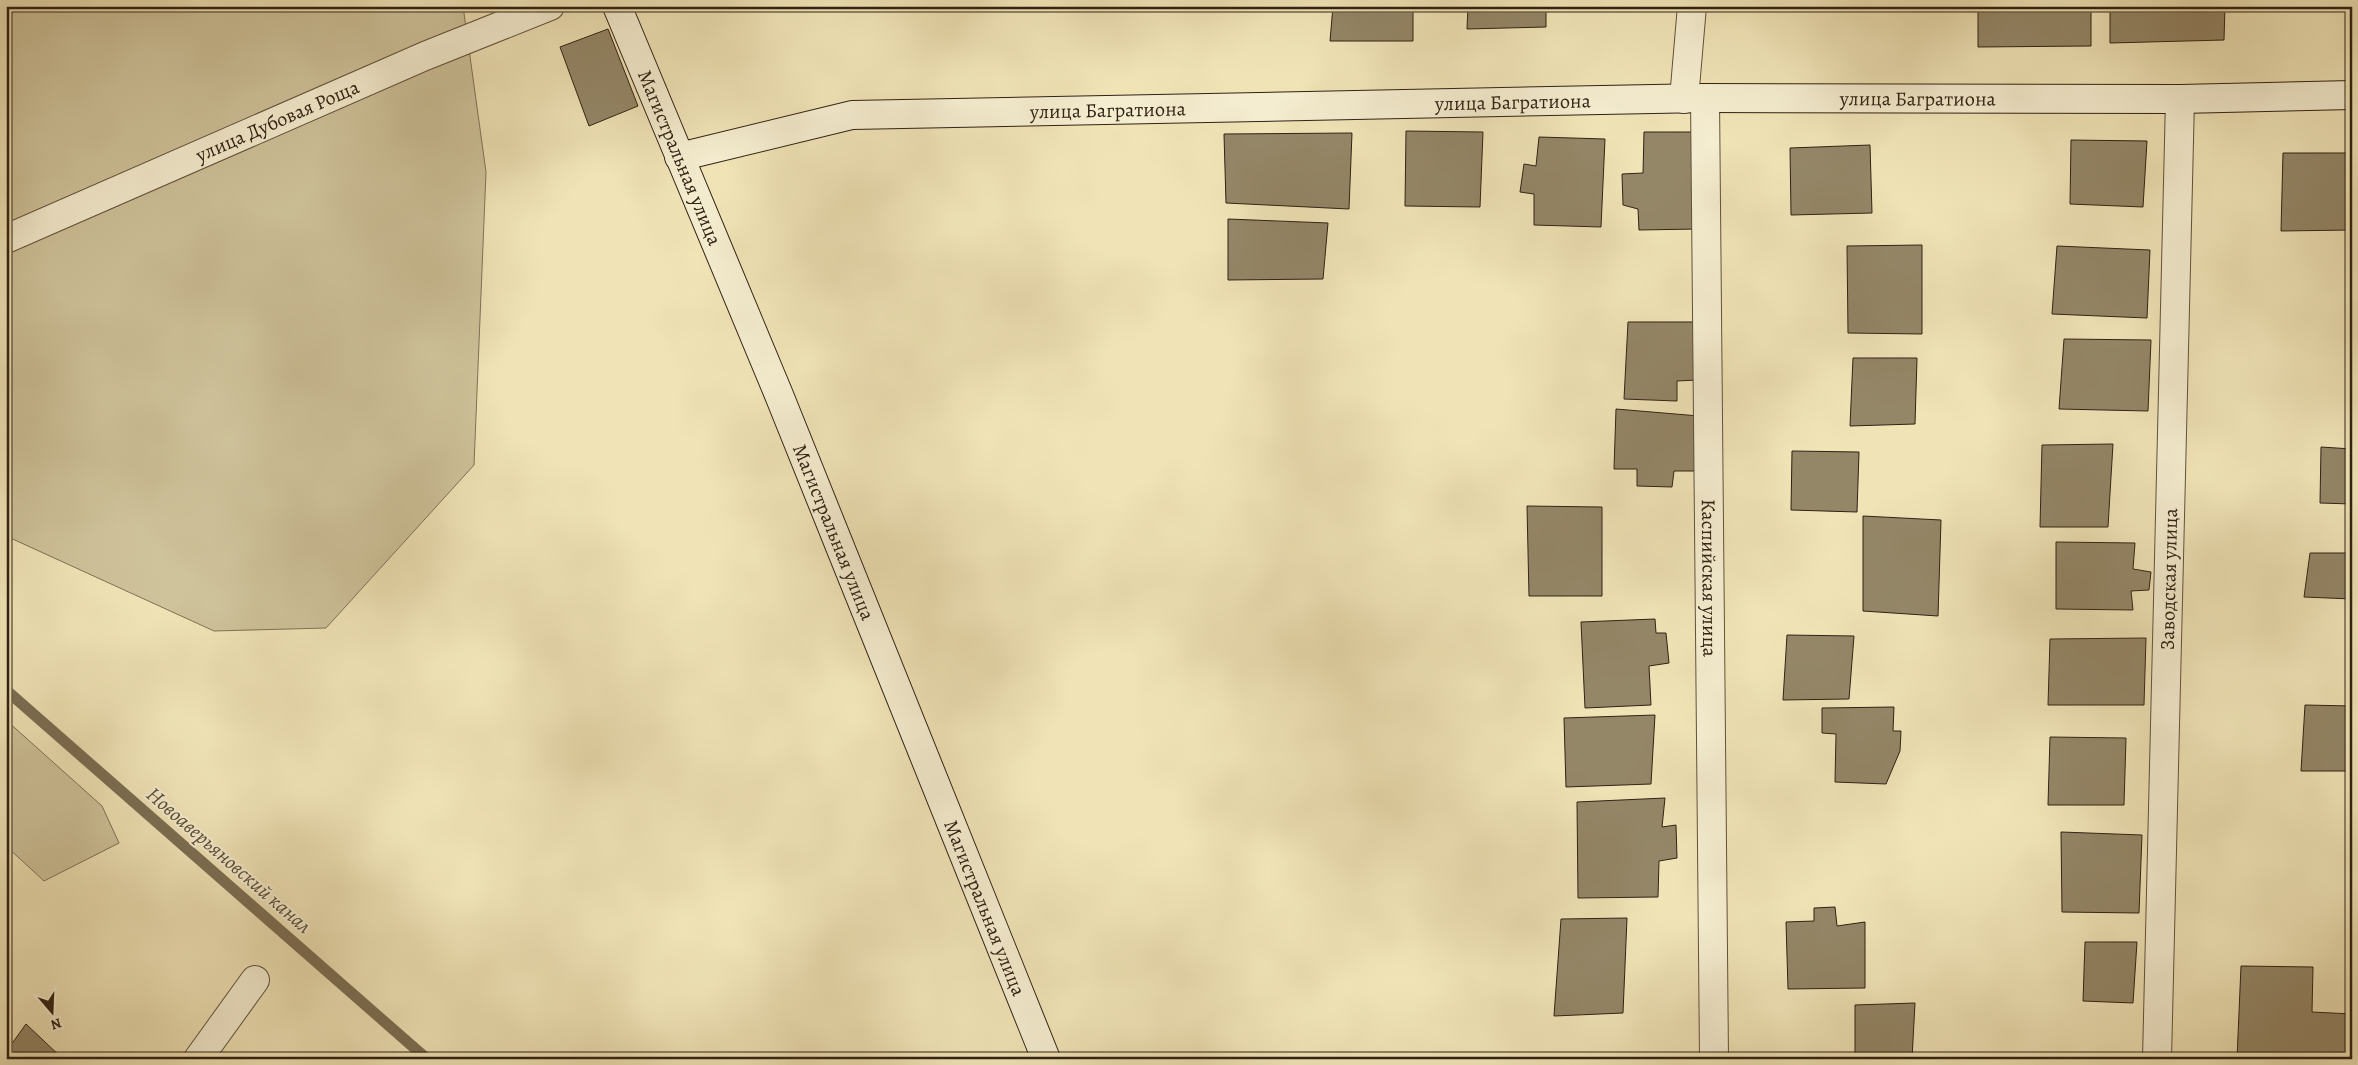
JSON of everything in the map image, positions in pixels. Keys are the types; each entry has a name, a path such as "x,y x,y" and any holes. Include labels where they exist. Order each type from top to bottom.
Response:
{"street":[{"name":"улица Дубовая Роща","path":"6,239 425,56 550,6"},
{"name":"Магистральная улица","path":"617,6 779,395 1046,1059"},
{"name":"Каспийская улица","path":"1692,6 1714,1059"},
{"name":"улица Багратиона","path":"679,157 852,116 1694,99 2180,99 2352,95"},
{"name":"Заводская улица","path":"2157,1059 2180,99"},
{"path":"198,1059 255,980"}],"shaded area":[{"path":"6,6 463,6 486,172 474,465 326,628 214,631 6,536"},
{"path":"6,720 102,806 119,843 44,881 6,846"}],"building":[{"path":"1333,6 1413,6 1413,41 1330,41"},
{"path":"1468,6 1546,6 1546,27 1467,29"},
{"path":"1978,6 2091,6 2091,46 1978,47"},
{"path":"2110,6 2225,6 2224,40 2110,43"},
{"path":"608,29 638,106 589,126 560,47"},
{"path":"1406,131 1483,132 1480,207 1405,206"},
{"path":"1644,132 1699,132 1697,229 1639,230 1638,209 1623,205 1622,174 1643,173"},
{"path":"1352,133 1349,209 1226,203 1224,134"},
{"path":"1539,137 1605,139 1601,227 1534,225 1534,194 1520,192 1524,164 1536,166"},
{"path":"2071,140 2147,141 2143,207 2070,204"},
{"path":"1870,145 1872,213 1791,215 1790,148"},
{"path":"2283,153 2352,153 2352,230 2281,231"},
{"path":"1228,219 1328,223 1323,279 1228,280"},
{"path":"1922,245 1922,334 1848,333 1847,246"},
{"path":"2057,246 2150,250 2147,318 2052,314"},
{"path":"1628,322 1700,322 1698,380 1677,381 1677,401 1624,399"},
{"path":"2064,339 2151,340 2148,411 2059,409"},
{"path":"1853,358 1917,358 1915,424 1850,426"},
{"path":"1616,409 1699,416 1700,471 1674,471 1672,487 1637,486 1637,469 1614,469"},
{"path":"2113,444 2108,527 2040,527 2042,445"},
{"path":"2321,447 2352,449 2352,504 2320,503"},
{"path":"1792,451 1859,452 1857,512 1791,510"},
{"path":"1527,506 1602,507 1602,596 1529,596"},
{"path":"1863,516 1941,520 1938,616 1863,611"},
{"path":"2056,542 2135,543 2133,569 2151,572 2149,590 2131,591 2133,610 2056,609"},
{"path":"2310,553 2352,553 2352,599 2304,597"},
{"path":"1655,619 1656,633 1666,633 1669,663 1649,666 1651,705 1585,708 1581,622"},
{"path":"1787,635 1854,636 1849,699 1783,700"},
{"path":"2146,638 2144,705 2048,705 2050,639"},
{"path":"2305,705 2352,706 2352,771 2301,771"},
{"path":"1894,707 1893,731 1901,731 1900,751 1886,784 1835,782 1836,734 1822,733 1822,708"},
{"path":"1655,715 1651,784 1566,787 1564,718"},
{"path":"2050,737 2126,738 2124,805 2048,805"},
{"path":"1665,798 1662,827 1676,825 1677,858 1659,861 1658,897 1578,898 1577,802"},
{"path":"2061,832 2142,835 2139,913 2062,912"},
{"path":"1835,907 1837,926 1865,922 1865,988 1788,989 1786,922 1814,921 1814,908"},
{"path":"1627,918 1623,1013 1554,1016 1561,919"},
{"path":"2085,942 2137,942 2133,1003 2083,1001"},
{"path":"2241,966 2313,967 2312,1012 2352,1014 2352,1059 2237,1059"},
{"path":"1915,1003 1912,1059 1855,1059 1855,1005"},
{"path":"26,1024 63,1059 6,1059 6,1052"}],"waterway":[{"name":"Новоаверьяновский канал","path":"6,690 427,1059"}]}
